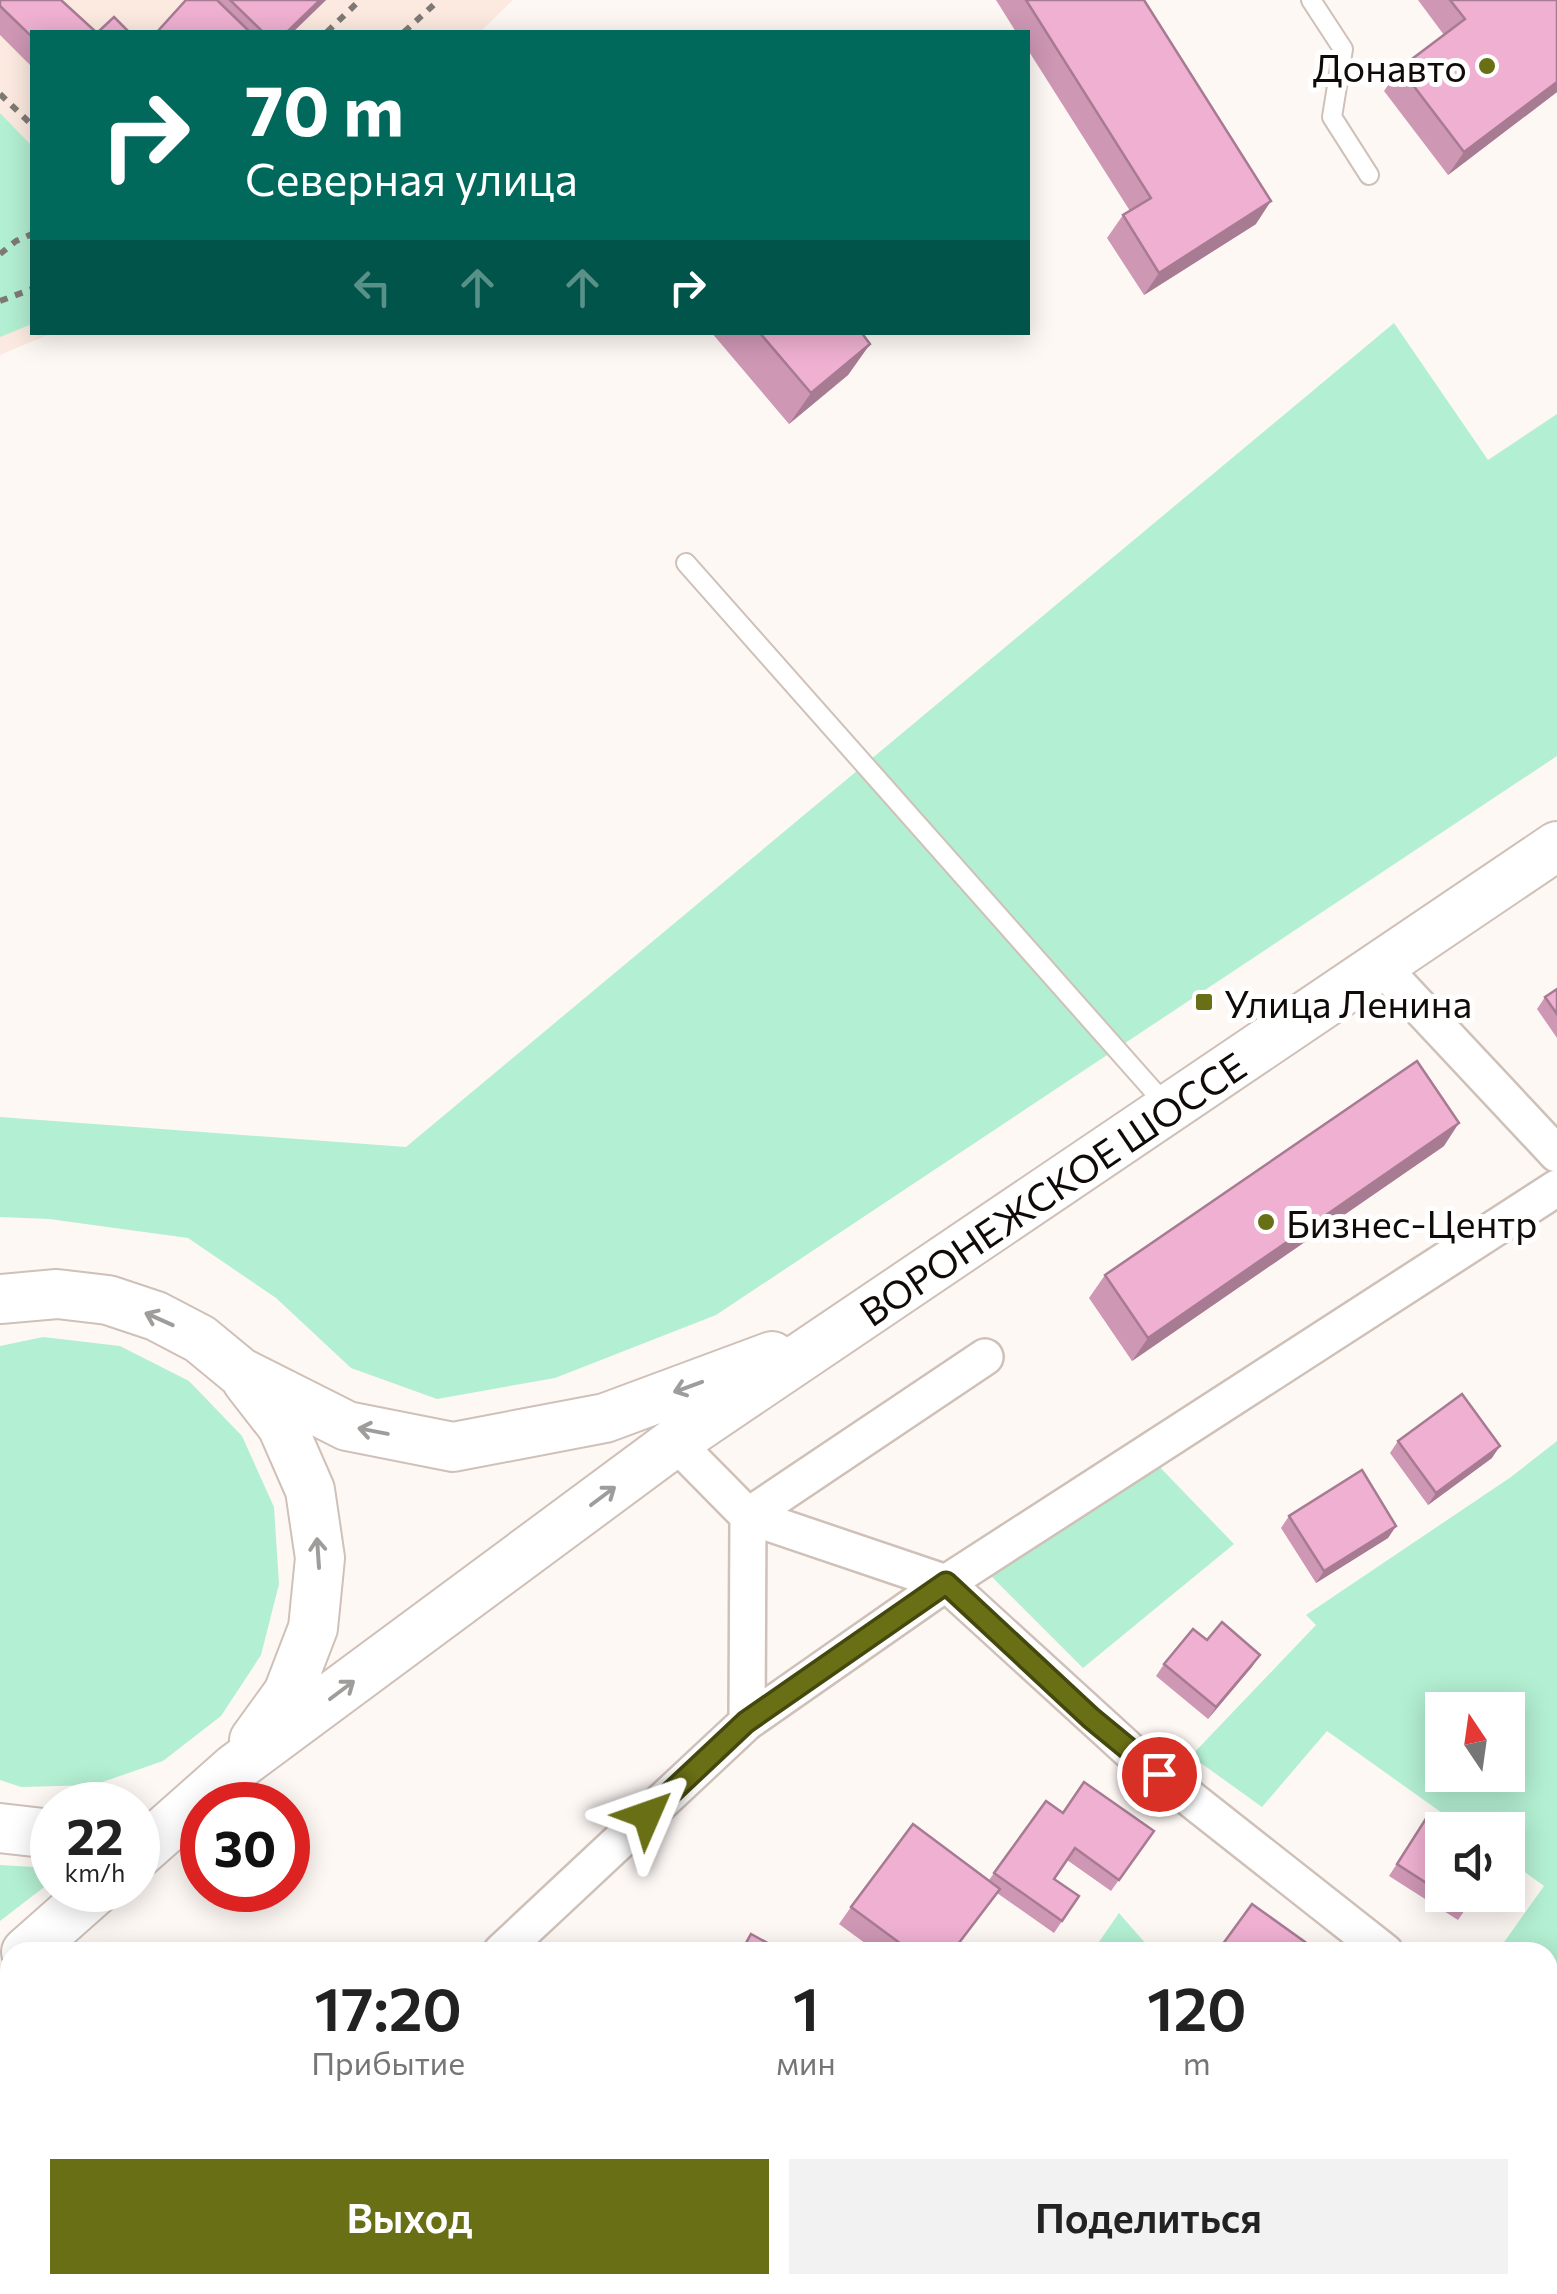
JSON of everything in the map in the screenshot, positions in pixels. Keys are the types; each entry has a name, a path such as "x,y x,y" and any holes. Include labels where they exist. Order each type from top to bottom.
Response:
{"main road":[{"name":"ВОРОНЕЖСКОЕ ШОССЕ","path":"160,1834 235,1768 675,1442 1557,846"},
{"name":"ВОРОНЕЖСКОЕ ШОССЕ","path":"0,1299 58,1294 108,1300 156,1316 200,1340 240,1372 347,1426 453,1447 606,1418 845,1328"},
{"name":"ВОРОНЕЖСКОЕ ШОССЕ","path":"160,1806 235,1768 288,1693 313,1628 320,1558 310,1490 282,1426 240,1372"},
{"path":"0,1828 30,1831"},
{"path":"37,1942 71,1912"}],"street":[{"path":"1381,966 1557,1154"},
{"path":"512,1942 746,1722 946,1583 1557,1188"},
{"path":"748,1516 985,1357"},
{"path":"675,1442 748,1516 946,1583 1130,1752 1372,1942"},
{"path":"746,1722 748,1516"}],"lane":[{"path":"1310,0 1343,49 1332,117 1369,175"},
{"path":"686,562 1169,1108"}],"path":[{"path":"329,30 360,0"},
{"path":"406,30 439,0"},
{"path":"0,94 30,122"},
{"path":"0,254 30,235"},
{"path":"0,301 30,289"}],"shaded area":[{"path":"0,0 513,0 482,30 30,30 30,335 47,335 0,355"}],"green space":[{"path":"0,113 30,144 30,325 0,337"},
{"path":"1394,323 1488,460 1557,414 1557,756 716,1315 555,1378 437,1399 351,1368 276,1298 188,1238 49,1219 0,1217 0,1117 406,1147"},
{"path":"43,1337 120,1346 189,1381 242,1436 274,1507 279,1584 261,1655 221,1716 163,1761 103,1782 30,1782 30,1787 21,1787 0,1780 0,1346"},
{"path":"1557,1441 1557,1942 1504,1942 1544,1886 1525,1872 1525,1812 1441,1812 1327,1731 1262,1807 1191,1756 1316,1625 1306,1615 1511,1477"},
{"path":"1152,1459 1234,1544 1083,1668 989,1574"},
{"path":"0,1865 30,1867 30,1898 0,1921"},
{"path":"1119,1913 1144,1942 1099,1942"}],"building":[{"path":"0,0 61,0 94,30 30,30 30,35 0,6"},
{"path":"186,0 217,0 248,30 159,30"},
{"path":"230,0 320,0 289,30 261,30"},
{"path":"1026,0 1144,0 1271,201 1159,273 1123,215 1151,198"},
{"name":"Донавто","path":"1450,0 1557,0 1557,82 1464,152 1400,68 1465,19"},
{"path":"114,17 127,30 100,30"},
{"path":"762,335 863,335 870,344 811,393"},
{"path":"1557,989 1557,1014 1545,997"},
{"name":"Бизнес-Центр","path":"1417,1061 1459,1123 1148,1338 1105,1275"},
{"path":"1462,1394 1500,1446 1436,1493 1398,1441"},
{"path":"1362,1470 1396,1526 1324,1571 1289,1516"},
{"path":"1222,1622 1260,1655 1216,1707 1164,1664 1193,1629 1207,1640"},
{"path":"1084,1782 1154,1831 1119,1880 1075,1848 1054,1879 1079,1896 1062,1921 994,1873 1046,1801 1063,1813"},
{"path":"1425,1820 1425,1882 1397,1864"},
{"path":"913,1824 1000,1889 960,1942 898,1942 851,1907"},
{"path":"1252,1904 1305,1942 1224,1942"},
{"path":"751,1934 766,1942 747,1942"}],"place":[{"name":"Донавто","path":"1487,66"},
{"name":"Улица Ленина","path":"1204,1002"},
{"name":"Бизнес-Центр","path":"1266,1222"}],"route":[{"path":"647,1815 746,1722 946,1583 1091,1718 1159,1774"}]}
